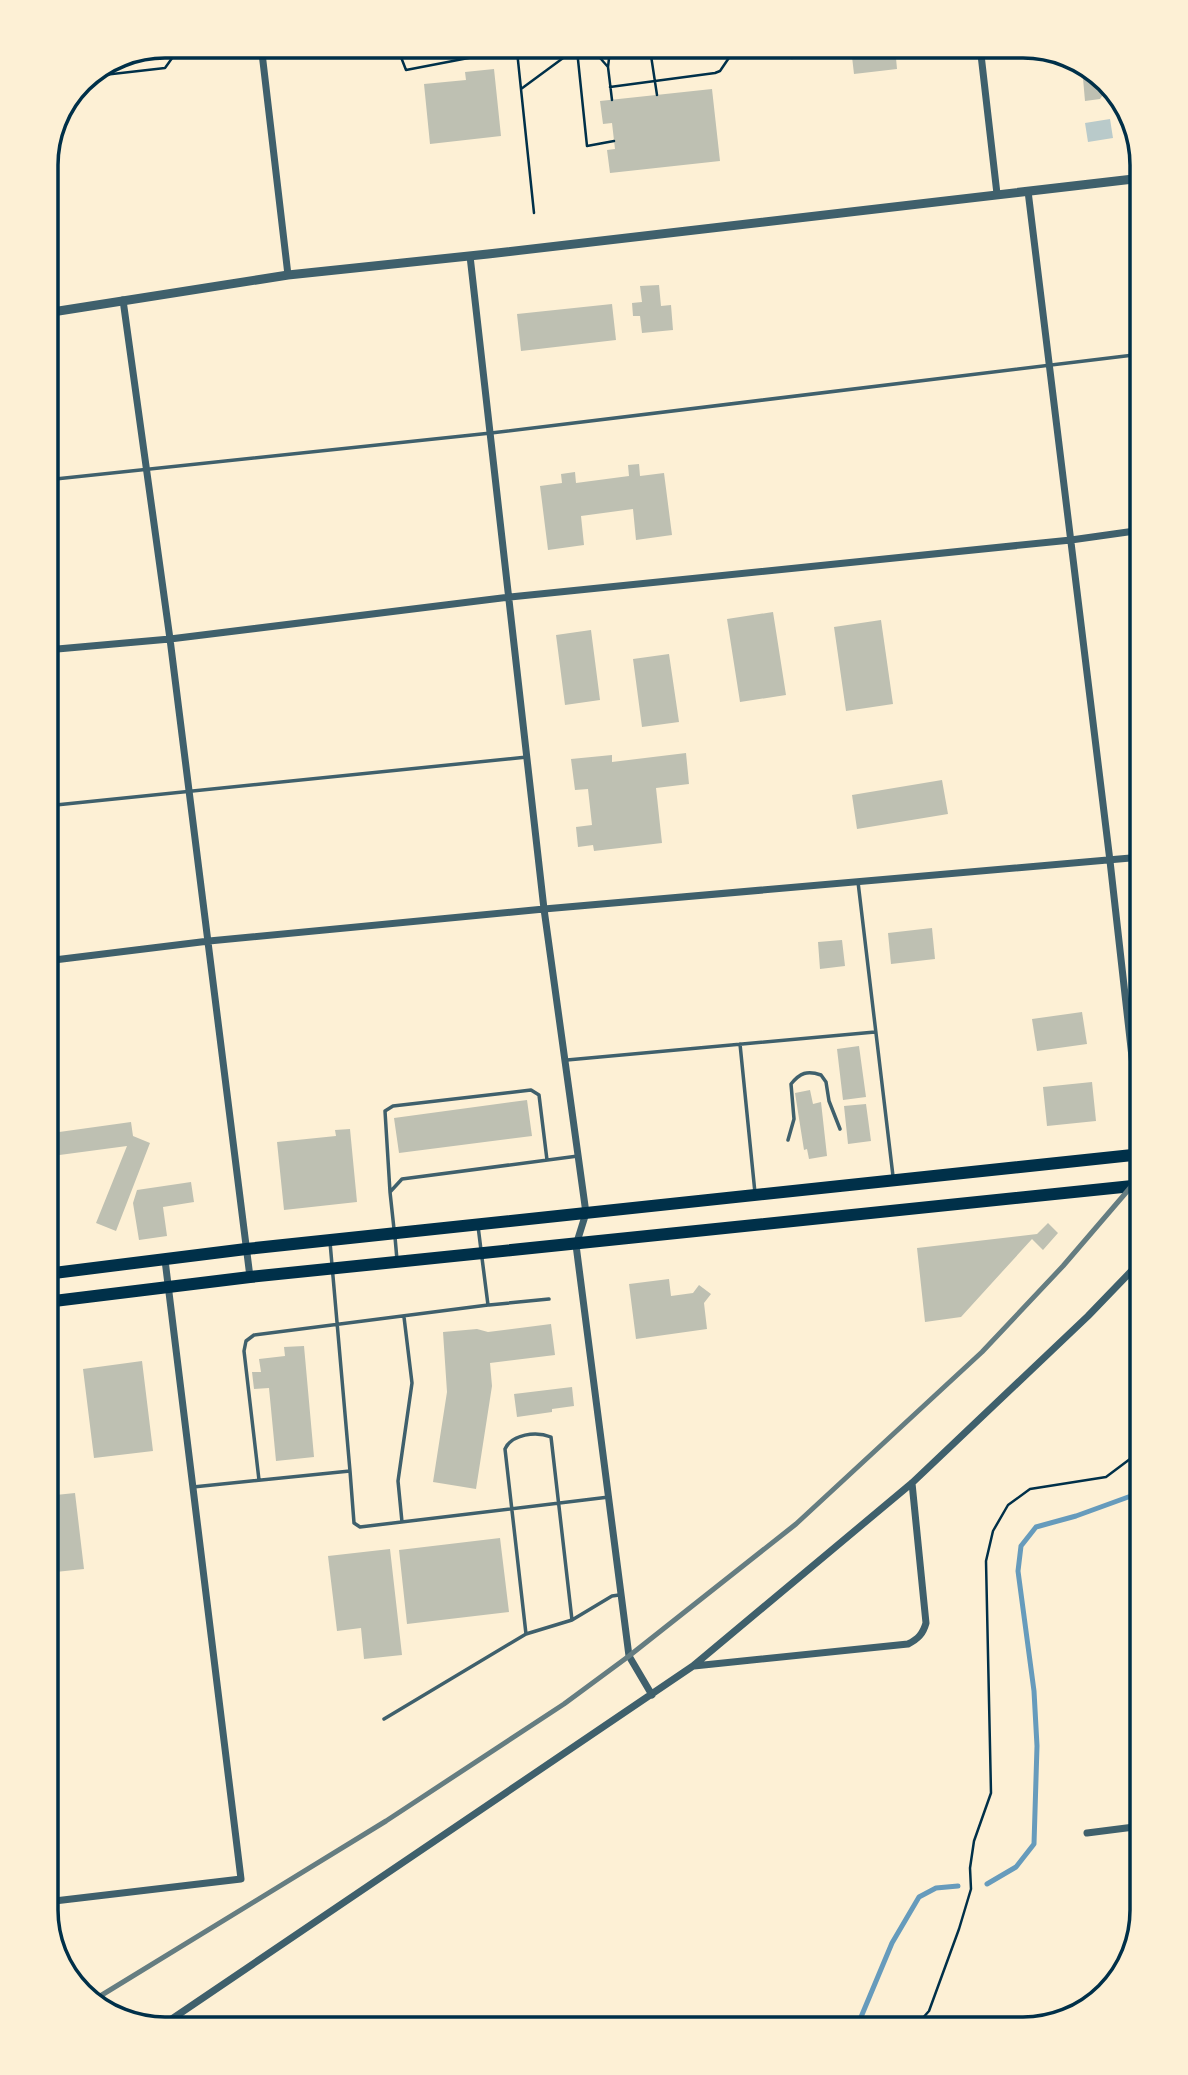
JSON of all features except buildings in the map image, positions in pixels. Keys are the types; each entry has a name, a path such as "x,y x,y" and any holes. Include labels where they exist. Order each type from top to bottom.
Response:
{"highway":[{"path":"58,1273 246,1248 1130,1155"},
{"path":"58,1301 250,1277 1130,1186"}],"street":[{"path":"263,58 288,275"},
{"path":"981,58 997,194"},
{"path":"58,311 288,275 1130,179"},
{"path":"1028,191 1130,1030"},
{"path":"470,256 544,909 586,1213 576,1245 629,1656 652,1695"},
{"path":"123,300 170,639 250,1277"},
{"path":"58,649 170,639 510,597 1071,541 1130,532"},
{"path":"58,960 209,941 544,909 1130,859"},
{"path":"58,1901 241,1879 165,1260"},
{"path":"175,2017 693,1666 912,1483 1130,1273"},
{"path":"693,1666 908,1644 917,1639 924,1631 926,1623 912,1483"},
{"path":"1087,1833 1130,1828"}],"lane":[{"path":"58,479 491,433 1130,356"},
{"path":"58,805 189,789 527,757"},
{"path":"858,882 893,1180"},
{"path":"565,1060 875,1032"},
{"path":"740,1044 755,1195"},
{"path":"788,1140 794,1119 791,1084 804,1072 821,1075 826,1082 829,1101 840,1129"},
{"path":"398,1262 385,1111 393,1106 531,1090 538,1095 547,1160"},
{"path":"390,1192 402,1179 578,1156"},
{"path":"478,1224 488,1306"},
{"path":"330,1240 354,1523 360,1527 609,1497"},
{"path":"259,1480 244,1351 246,1341 254,1335 550,1299"},
{"path":"402,1522 398,1481 412,1383 404,1317"},
{"path":"526,1634 505,1449 508,1441 514,1438 542,1434 551,1437 572,1620"},
{"path":"193,1487 350,1471"},
{"path":"384,1720 526,1634 572,1620 612,1596 621,1595"}],"path":[{"path":"110,74 165,68 172,58"},
{"path":"401,58 405,70 458,58"},
{"path":"518,58 534,213"},
{"path":"521,89 564,58"},
{"path":"576,58 587,146 614,141"},
{"path":"600,58 608,67"},
{"path":"609,58 612,100"},
{"path":"652,58 657,95"},
{"path":"610,87 720,71 729,58"},
{"path":"924,2017 929,2011 959,1929 971,1888 970,1868 974,1841 991,1793 986,1561 993,1531 1008,1505 1030,1489 1106,1477 1130,1459"}],"shaded area":[{"path":"1110,119 1113,138 1088,142 1085,123"}],"waterway":[{"path":"987,1884 1016,1867 1034,1844 1037,1746 1034,1691 1018,1571 1021,1546 1036,1527 1130,1496"},
{"path":"861,2017 892,1943 919,1897 936,1888 958,1886"}],"railway":[{"path":"101,1996 386,1821 564,1704 629,1656 796,1524 982,1352 1063,1266 1130,1188"}]}
